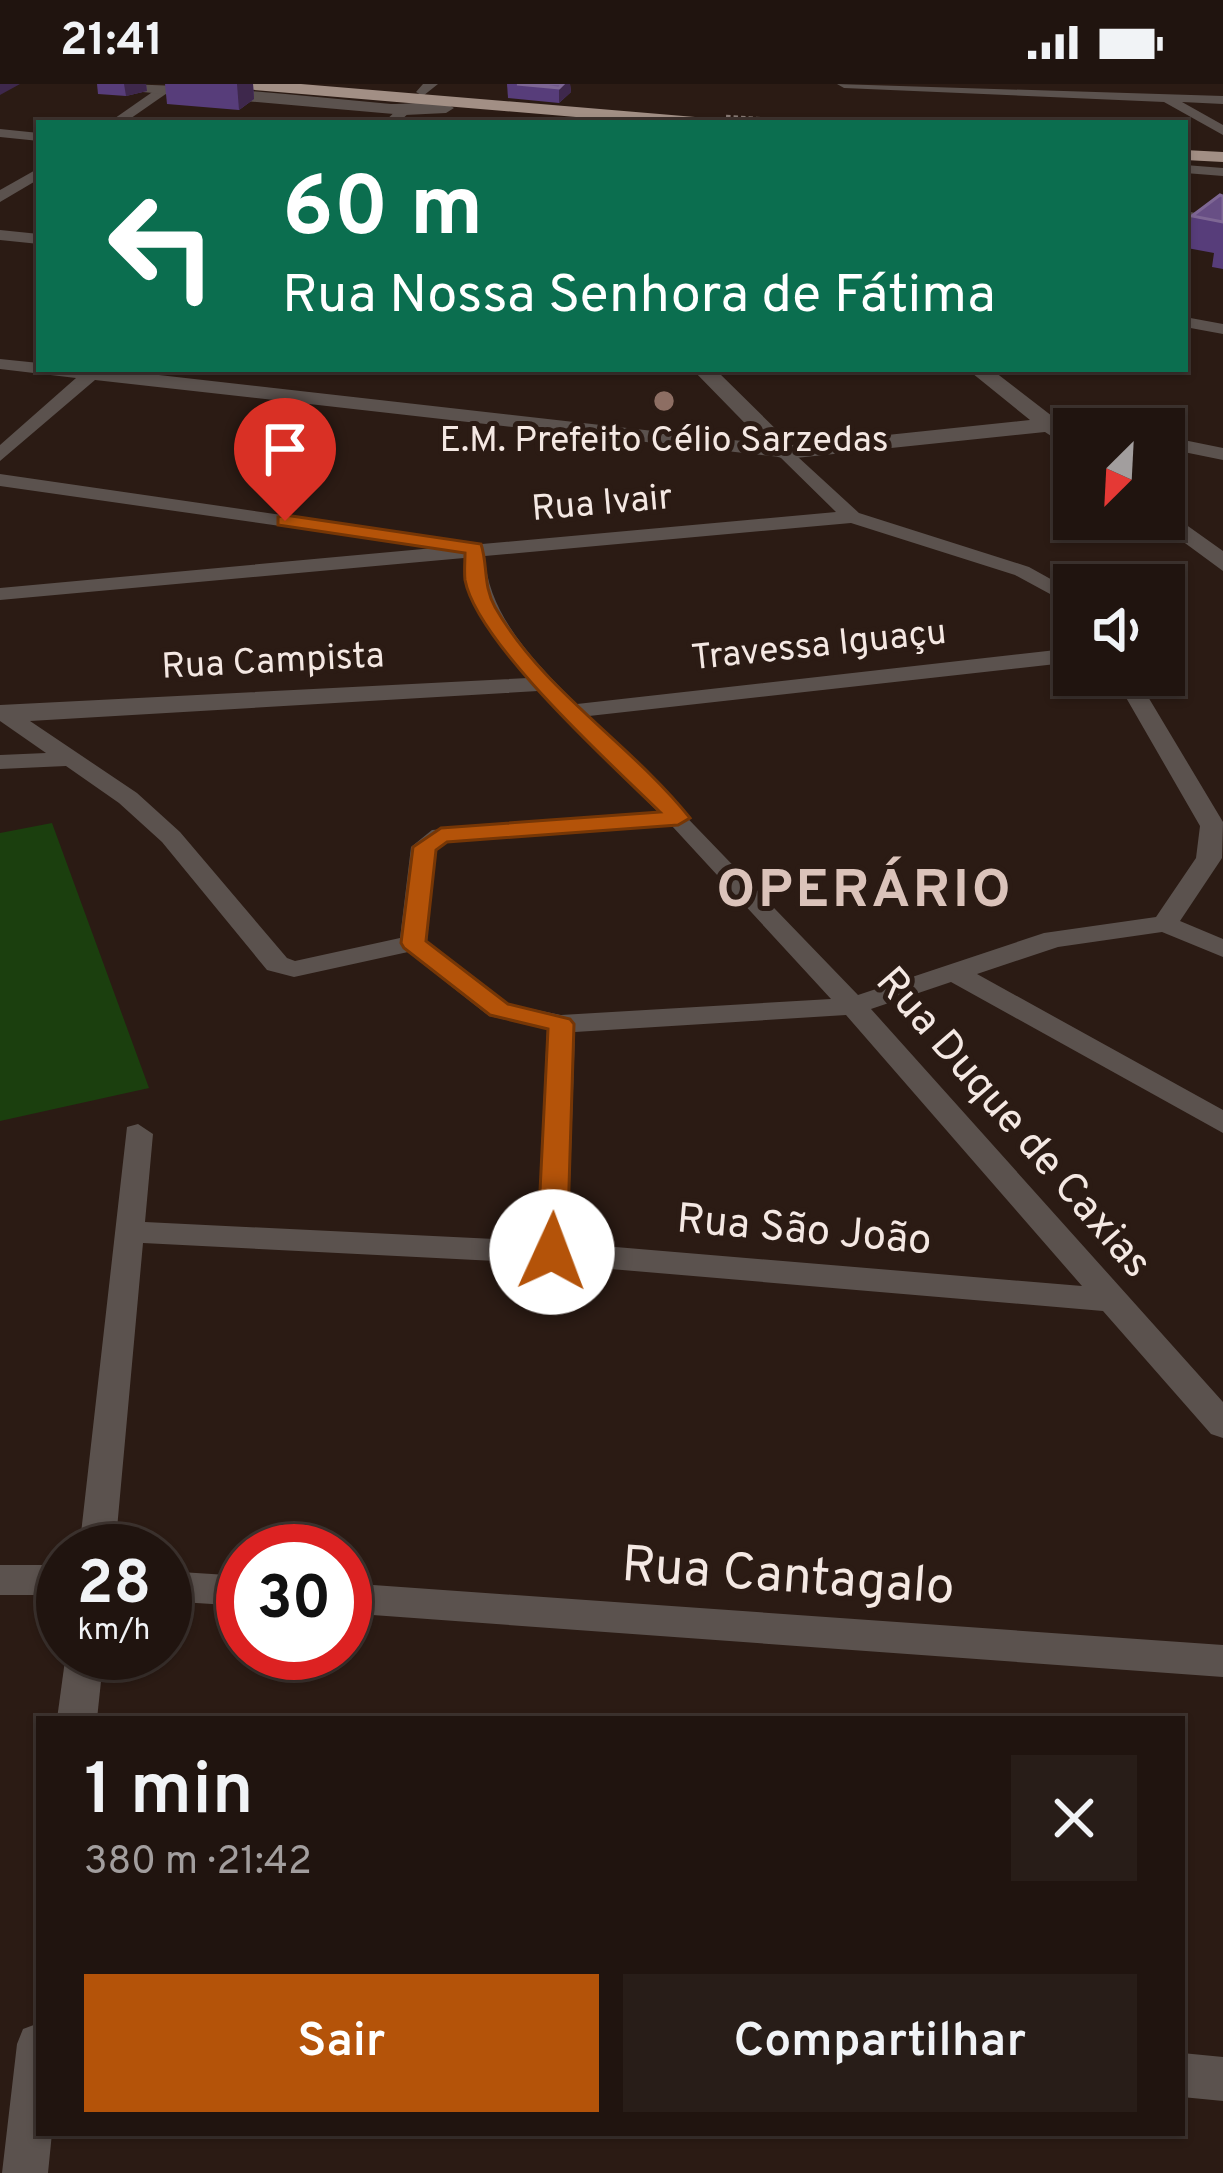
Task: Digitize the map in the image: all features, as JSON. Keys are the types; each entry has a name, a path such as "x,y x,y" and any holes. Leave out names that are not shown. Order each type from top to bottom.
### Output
{"highway":[{"path":"243,84 671,120"},
{"path":"175,87 569,120"},
{"path":"1188,162 1223,164"}],"street":[{"path":"108,84 405,110 446,108"},
{"path":"331,84 427,88 502,106"},
{"path":"844,84 1223,100"},
{"path":"1140,84 1223,131"},
{"path":"120,120 175,87"},
{"path":"393,120 405,110"},
{"path":"0,133 36,137"},
{"path":"0,197 36,174"},
{"path":"1188,218 1223,224"},
{"path":"0,235 36,239"},
{"path":"1188,323 1223,329"},
{"path":"0,364 36,368"},
{"path":"0,455 93,372"},
{"path":"103,372 786,452 1053,424"},
{"path":"706,372 852,517 1022,571 1053,589"},
{"path":"982,372 1053,426"},
{"path":"1185,446 1223,454"},
{"path":"0,479 475,548"},
{"name":"Rua Ivair","path":"0,594 852,517"},
{"path":"1185,532 1223,562"},
{"name":"Rua Duque de Caxias","path":"475,548 475,580 485,607 544,684 678,818 853,1006 1223,1425"},
{"name":"Travessa Iguaçu","path":"573,712 1053,657"},
{"name":"Rua Campista","path":"3,712 544,684"},
{"path":"1136,696 1213,826 1209,859 1166,923"},
{"path":"3,712 128,798 171,837 277,964 294,969 413,943"},
{"path":"0,762 70,759"},
{"path":"413,943 424,847 441,835 678,818"},
{"path":"413,943 499,1010 561,1024 853,1006 1054,939 1166,923 1223,949"},
{"path":"955,973 1223,1123"},
{"path":"552,1252 561,1024"},
{"path":"100,1524 138,1134"},
{"name":"Rua São João","path":"131,1232 552,1252 1110,1300"},
{"path":"0,1580 36,1580"},
{"name":"Rua Cantagalo","path":"372,1600 1223,1660"},
{"path":"77,1716 82,1680"},
{"path":"25,2173 36,2072"},
{"path":"1185,2075 1223,2079"}],"green space":[{"path":"52,823 149,1088 0,1121 0,833"}],"building":[{"path":"517,84 563,84 559,88"},
{"path":"1220,195 1223,222 1192,216"}],"place":[{"name":"E.M. Prefeito Célio Sarzedas","path":"664,401"}],"district":[{"name":"OPERÁRIO","path":"865,892"}],"route":[{"path":"285,521 475,548 475,580 485,607 544,684 678,818 441,835 424,847 413,943 499,1010 561,1024 552,1252"}]}
